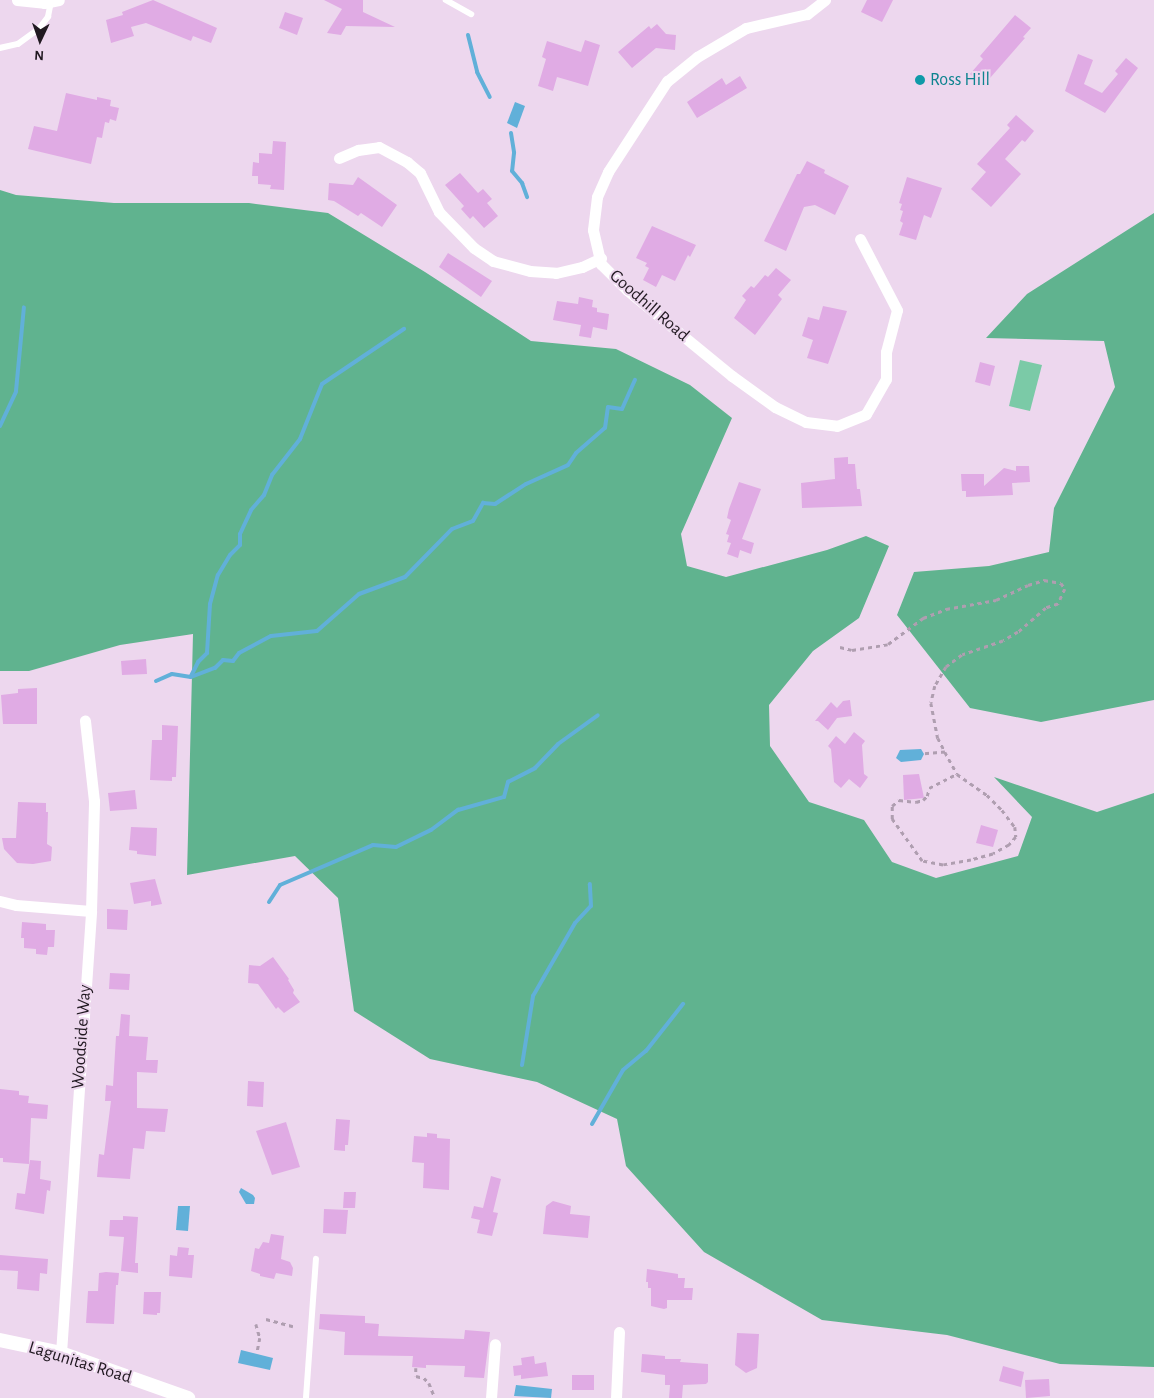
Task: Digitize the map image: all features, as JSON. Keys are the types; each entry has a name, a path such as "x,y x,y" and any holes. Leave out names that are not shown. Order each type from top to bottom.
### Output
{"street":[{"path":"17,0 44,4 55,1"},
{"name":"Goodhill Road","path":"825,0 808,14 746,28 697,57 667,81 617,158 597,197 593,230 601,264 628,290 732,376 775,407 806,422 837,426 866,414 886,380 886,352 897,310 860,239"},
{"path":"339,158 358,150 379,147 407,162 420,173 439,212 474,248 493,261 530,271 556,273 582,267 601,258"},
{"name":"Woodside Way","path":"61,1353 91,911 94,801 85,721"},
{"path":"0,901 16,906 91,911"},
{"path":"616,1398 619,1332"},
{"name":"Lagunitas Road","path":"0,1340 61,1353 188,1398"},
{"path":"491,1398 494,1344"}],"lane":[{"path":"446,0 471,14"},
{"path":"0,48 18,44 39,30 48,18 55,1"},
{"path":"306,1398 316,1259"}],"path":[{"path":"840,648 852,650 888,644 923,618 946,609 996,600 1028,585 1044,580 1061,582 1065,589 1058,604 1046,608 1018,632 1003,641 962,655 946,667 935,686 931,703 938,738 956,774 987,794 1016,827 1016,837 1009,845 993,854 971,860 943,865 922,861 892,819 892,806 899,800 916,802 923,800 933,786 956,774"},
{"path":"924,754 945,752"},
{"path":"266,1319 293,1326"},
{"path":"256,1324 260,1338 257,1354"},
{"path":"416,1368 416,1376 424,1378 429,1383 435,1398"}],"green space":[{"path":"0,190 16,195 114,203 249,203 328,213 425,272 531,341 616,349 690,385 732,418 681,534 687,566 726,577 827,550 866,536 889,546 859,618 813,651 769,705 770,746 809,802 864,820 892,862 936,878 1018,856 1032,817 994,777 1097,812 1154,793 1154,1367 1060,1364 947,1335 822,1320 704,1252 626,1166 617,1119 537,1082 430,1059 354,1011 338,898 295,856 187,875 193,634 120,645 29,671 0,671"},
{"path":"1154,213 1154,700 1041,722 970,708 897,615 914,572 989,566 1049,552 1054,508 1115,387 1104,341 986,338 1027,294"},
{"path":"1020,360 1042,365 1030,411 1009,406"}],"water":[{"path":"515,102 525,106 517,128 507,123"},
{"path":"921,749 924,754 921,760 901,762 896,758 900,750"},
{"path":"241,1188 253,1195 255,1198 254,1204 246,1204 239,1192"},
{"path":"178,1206 190,1206 188,1231 176,1230"},
{"path":"241,1350 273,1358 270,1370 238,1363"},
{"path":"516,1385 552,1389 551,1398 514,1396"}],"building":[{"path":"153,0 217,28 211,43 193,36 191,41 146,23 131,27 134,36 111,43 106,20 123,15 122,12"},
{"path":"324,0 363,0 363,12 395,27 346,26 341,35 327,33 342,9"},
{"path":"867,0 893,0 882,22 861,12"},
{"path":"285,12 303,18 297,35 279,28"},
{"path":"1015,15 1031,28 1023,37 1025,38 983,86 970,74 983,59 980,56"},
{"path":"657,24 666,34 676,35 675,50 656,48 632,68 618,52 649,26 651,29"},
{"path":"585,40 600,45 588,86 557,77 553,91 538,86 546,59 542,57 547,41 581,52"},
{"path":"1078,54 1093,60 1084,84 1102,93 1118,74 1115,71 1126,58 1138,68 1105,113 1065,91"},
{"path":"740,76 747,88 697,118 687,102 722,78 726,85"},
{"path":"66,93 97,100 97,97 111,100 110,106 119,108 116,121 110,119 109,123 105,122 102,138 97,137 91,164 28,149 34,126 57,131"},
{"path":"1016,115 1034,131 1025,142 1022,140 1005,159 1021,174 991,207 971,189 986,172 977,164 1010,128 1007,125"},
{"path":"273,141 286,142 284,190 270,189 271,185 258,184 258,176 252,176 253,162 259,163 259,153 272,154"},
{"path":"807,161 825,170 824,173 849,186 835,215 815,205 804,207 786,251 764,241 797,174 800,174"},
{"path":"460,173 478,193 483,189 492,199 487,203 498,216 484,228 473,216 470,219 461,209 464,206 445,185"},
{"path":"358,177 397,205 382,227 361,213 358,216 334,201 328,200 329,183 353,185"},
{"path":"907,177 942,188 931,218 924,215 916,240 899,235 903,223 900,221 903,211 900,210 902,204 899,203"},
{"path":"652,226 696,245 690,257 688,255 675,281 662,275 656,287 643,280 649,268 645,266 647,263 636,258"},
{"path":"448,253 492,281 481,297 439,267"},
{"path":"776,268 791,280 778,295 782,299 755,335 734,318 746,300 742,296 751,286 754,288 765,275 768,277"},
{"path":"579,297 593,300 592,307 597,308 597,312 609,314 607,330 593,327 591,338 579,336 581,325 553,320 557,301 578,304"},
{"path":"823,306 847,311 828,364 807,358 813,340 802,336 808,317 819,320"},
{"path":"980,362 995,366 990,386 975,382"},
{"path":"848,457 848,464 855,464 857,489 860,489 862,506 802,508 801,483 835,479 834,458"},
{"path":"1016,466 1029,466 1030,482 1012,483 1013,495 966,497 966,491 962,491 961,474 984,474 984,486 1004,468 1016,471"},
{"path":"739,482 761,489 742,539 754,543 751,554 740,550 738,558 727,554 731,543 727,542 729,535 726,534 731,520 727,518 729,509"},
{"path":"146,659 147,674 122,675 121,661"},
{"path":"37,688 37,724 3,724 1,695 18,693 18,689"},
{"path":"850,700 852,716 837,718 828,730 818,721 815,721 831,702 837,708 843,701"},
{"path":"162,725 178,726 176,777 172,777 172,781 150,780 152,740 162,740"},
{"path":"854,732 865,741 862,745 864,774 868,777 860,788 849,779 841,788 834,782 831,749 828,746 836,736 845,744"},
{"path":"919,774 924,798 904,800 903,775"},
{"path":"135,790 137,809 110,811 108,793"},
{"path":"18,802 46,803 46,812 48,812 47,844 52,847 51,861 33,864 17,863 4,849 2,838 16,838"},
{"path":"981,825 998,830 993,847 976,843"},
{"path":"131,827 157,828 156,856 137,854 137,851 129,850"},
{"path":"155,879 162,904 151,906 151,901 134,904 130,883"},
{"path":"107,909 128,910 127,930 107,929"},
{"path":"22,922 46,924 46,930 55,930 54,947 48,947 47,955 36,954 36,949 24,948 24,938 21,938"},
{"path":"273,957 289,979 294,990 293,993 300,1002 284,1013 278,1007 276,1009 258,984 248,983 249,965 260,966"},
{"path":"110,973 130,974 129,990 109,989"},
{"path":"121,1014 130,1015 129,1036 148,1037 146,1060 158,1060 157,1073 137,1072 137,1108 168,1109 165,1132 146,1131 144,1149 133,1148 130,1179 97,1177 99,1154 104,1155 111,1101 105,1101 106,1085 113,1086 116,1036 119,1036"},
{"path":"248,1081 264,1082 263,1107 247,1106"},
{"path":"0,1089 19,1091 19,1095 29,1096 28,1103 48,1105 47,1119 31,1118 29,1164 3,1162 3,1158 0,1158"},
{"path":"336,1119 350,1120 348,1145 345,1145 345,1151 334,1150"},
{"path":"286,1122 300,1167 272,1175 256,1131"},
{"path":"427,1133 437,1134 437,1138 450,1139 449,1190 423,1188 424,1163 412,1162 414,1136 427,1137"},
{"path":"30,1160 41,1161 40,1179 51,1181 50,1191 47,1190 44,1214 15,1209 17,1193 25,1194"},
{"path":"491,1176 501,1179 493,1212 498,1213 492,1236 477,1233 480,1220 471,1218 474,1206 483,1208"},
{"path":"344,1192 356,1192 355,1208 343,1208"},
{"path":"553,1201 571,1206 570,1214 590,1216 588,1238 543,1234 546,1206"},
{"path":"324,1209 348,1210 346,1234 323,1233"},
{"path":"123,1216 138,1217 135,1263 138,1263 138,1273 121,1271 124,1237 109,1236 110,1220 123,1220"},
{"path":"271,1234 284,1236 281,1259 290,1262 293,1268 292,1276 276,1273 274,1279 260,1276 260,1274 251,1271 255,1248 259,1249 263,1242 269,1243"},
{"path":"178,1247 189,1248 188,1255 194,1255 192,1278 169,1276 170,1255 177,1256"},
{"path":"0,1255 48,1259 47,1274 40,1273 39,1291 17,1289 18,1271 0,1270"},
{"path":"647,1269 678,1274 678,1278 685,1278 684,1288 693,1288 692,1300 667,1300 667,1308 664,1309 651,1306 651,1288 648,1288 648,1282 646,1282"},
{"path":"99,1273 119,1273 118,1285 116,1285 114,1324 86,1323 88,1291 98,1291"},
{"path":"144,1292 161,1292 160,1313 157,1313 157,1315 143,1314"},
{"path":"320,1314 365,1316 365,1323 379,1324 378,1336 464,1339 465,1330 490,1332 484,1378 464,1377 465,1366 426,1365 426,1368 412,1367 413,1356 344,1355 345,1332 319,1329"},
{"path":"737,1333 759,1334 757,1368 746,1373 735,1365"},
{"path":"642,1354 665,1356 665,1359 681,1359 680,1362 708,1364 708,1382 706,1384 683,1385 682,1398 669,1398 670,1385 665,1385 665,1375 641,1372"},
{"path":"534,1356 535,1364 546,1362 548,1376 521,1379 521,1375 514,1376 513,1366 522,1365 521,1358"},
{"path":"1003,1366 1024,1372 1021,1387 999,1381"},
{"path":"572,1375 594,1375 594,1390 572,1390"},
{"path":"1049,1379 1050,1396 1026,1398 1025,1380"}],"waterway":[{"path":"468,35 477,72 490,97"},
{"path":"511,133 514,153 512,171 522,183 527,197"},
{"path":"0,426 16,391 24,307"},
{"path":"191,676 198,662 207,653 210,604 218,575 230,555 240,545 240,534 251,510 264,495 272,475 300,439 322,384 404,329"},
{"path":"156,681 172,674 191,677 215,668 223,660 233,661 239,653 271,636 317,631 359,594 405,577 452,529 473,521 483,503 495,504 526,484 568,465 576,453 605,428 608,407 622,409 635,380"},
{"path":"269,902 280,885 373,845 396,847 431,830 458,810 504,797 508,782 535,768 558,744 598,715"},
{"path":"522,1065 533,996 575,923 591,906 590,884"},
{"path":"592,1124 623,1070 646,1051 683,1004"}],"place":[{"name":"Ross Hill","path":"920,80"}]}
